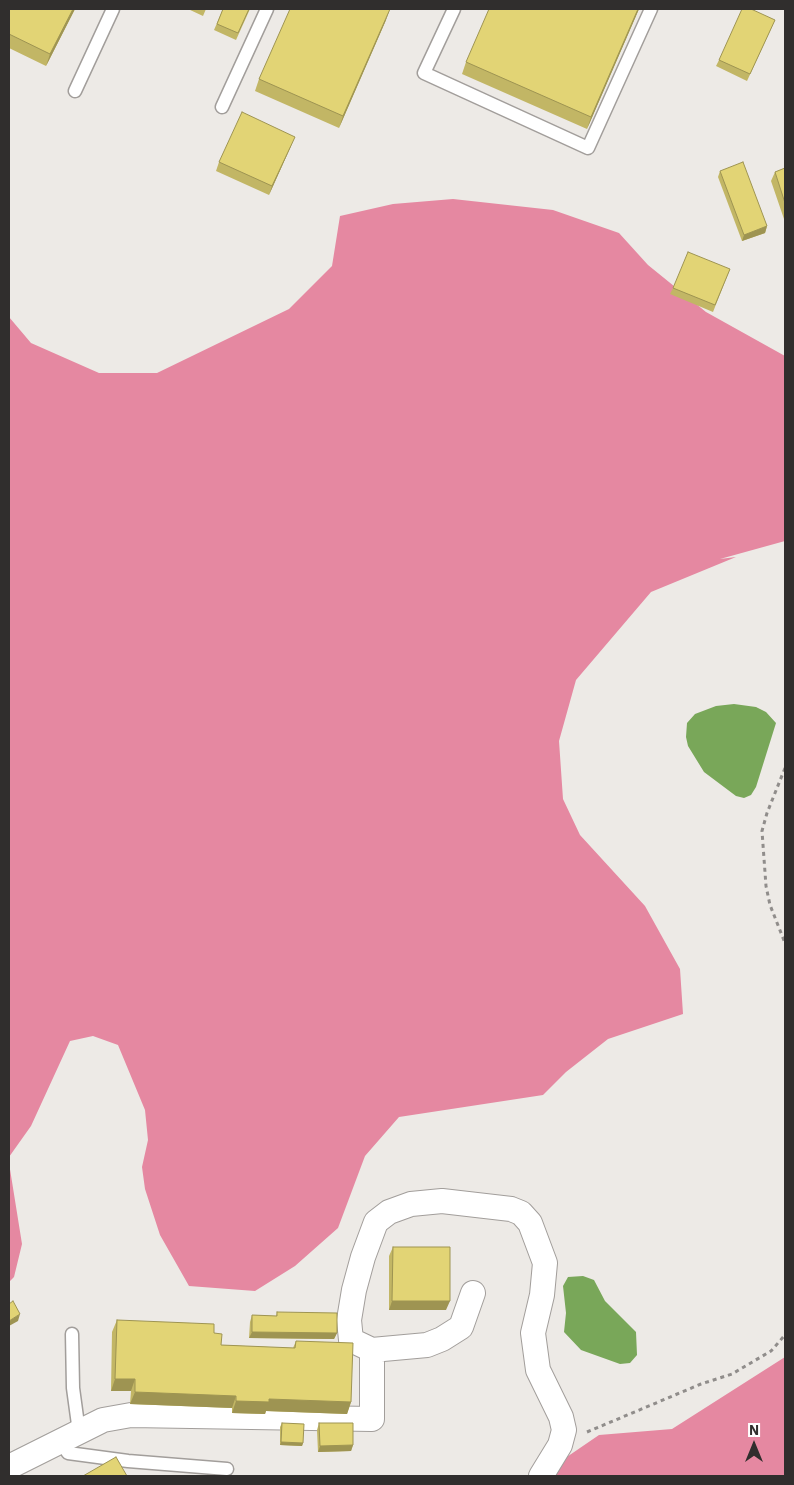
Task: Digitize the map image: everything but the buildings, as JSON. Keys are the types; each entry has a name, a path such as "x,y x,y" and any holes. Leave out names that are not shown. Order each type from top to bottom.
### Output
{"street":[{"path":"473,1293 461,1327 442,1339 427,1345 372,1350 351,1340 349,1320 358,1273 376,1222 389,1212 411,1204 442,1200 511,1208 521,1213 530,1223 545,1264 542,1295 532,1333 538,1370 561,1417 564,1430 560,1445 541,1476"},
{"path":"9,1467 103,1420 131,1415 372,1419 372,1350"}],"lane":[{"path":"75,91 113,9"},
{"path":"222,107 267,9"},
{"path":"454,9 424,73 588,148 651,9"},
{"path":"72,1334 73,1388 68,1453 128,1461 227,1469"}],"path":[{"path":"785,768 766,813 762,831 762,851 770,905 785,943"},
{"path":"580,1435 640,1412 701,1384 732,1374 771,1351 785,1335"}],"shaded area":[{"path":"453,199 553,210 619,233 648,265 706,312 785,356 785,541 720,559 736,557 651,592 576,680 559,741 563,799 580,835 645,906 680,969 683,1014 608,1039 566,1072 543,1095 399,1117 365,1156 338,1228 295,1266 255,1291 189,1286 160,1235 145,1189 142,1167 148,1140 145,1110 118,1045 93,1036 70,1041 31,1126 9,1157 9,317 31,343 99,373 157,373 289,309 332,266 340,216 393,204"},
{"path":"734,704 756,707 766,712 776,723 756,787 751,795 744,798 736,796 704,772 688,746 686,737 687,723 695,714 716,706"},
{"path":"9,1163 22,1244 14,1277 9,1282"},
{"path":"583,1276 594,1280 605,1301 636,1332 637,1355 630,1363 620,1364 581,1350 564,1332 566,1313 563,1286 568,1277"},
{"path":"785,1357 785,1476 539,1476 599,1435 672,1429"}]}
